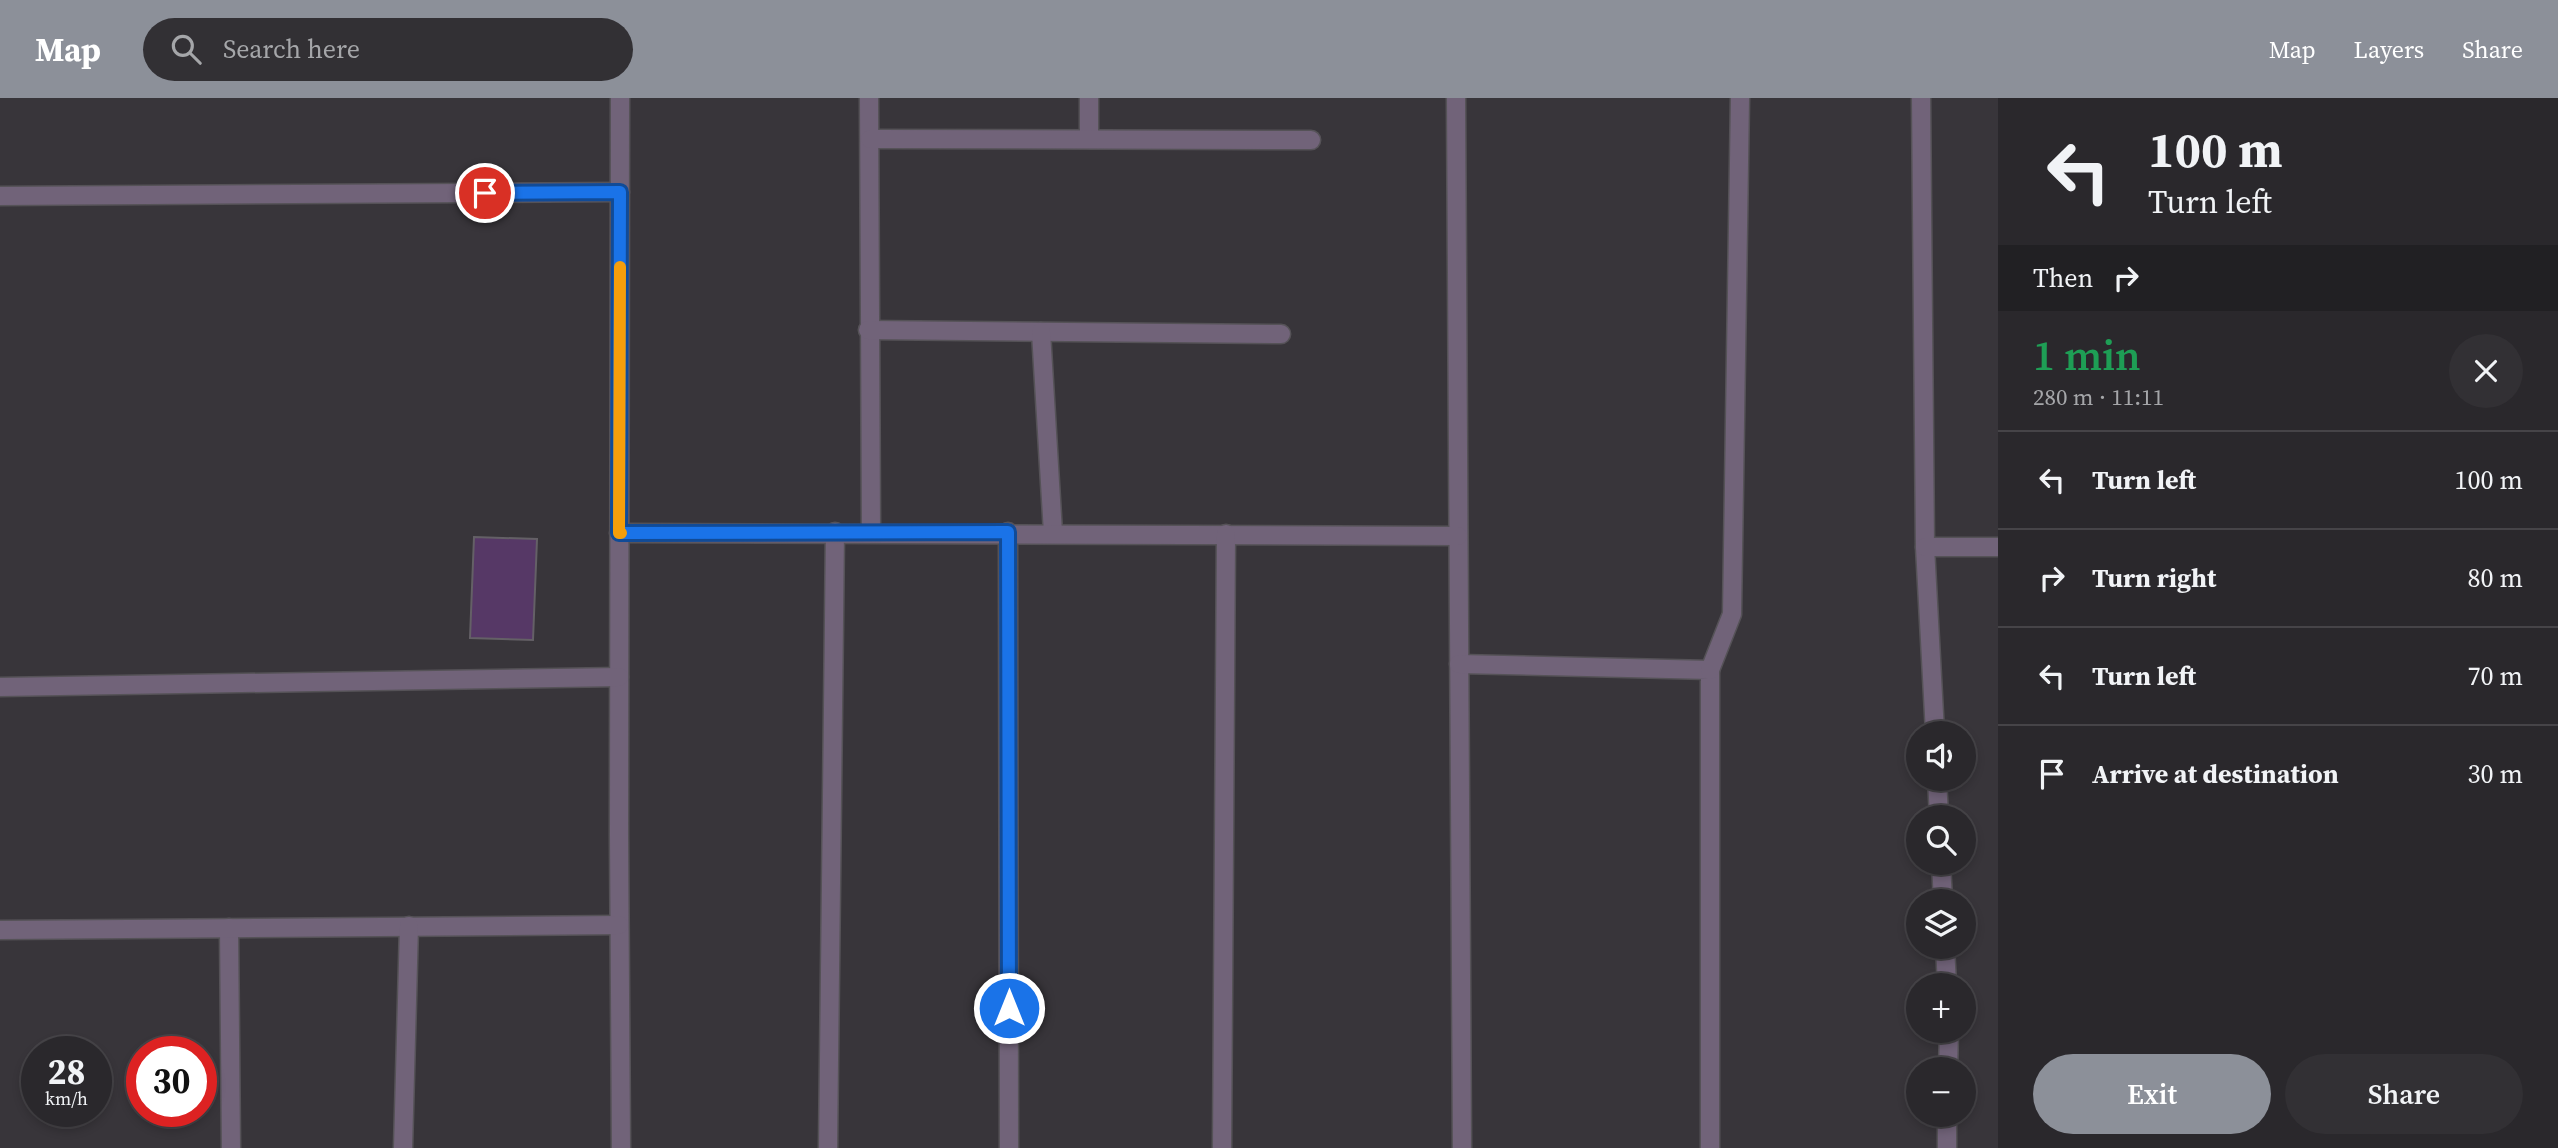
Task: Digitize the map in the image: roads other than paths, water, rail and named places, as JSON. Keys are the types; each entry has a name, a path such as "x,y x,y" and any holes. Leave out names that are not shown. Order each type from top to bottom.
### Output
{"street":[{"path":"620,98 621,1148"},
{"path":"869,98 871,532"},
{"path":"1089,98 1089,139"},
{"path":"1456,98 1461,1148"},
{"path":"1710,1148 1710,670 1732,614 1740,98"},
{"path":"1921,98 1925,547 1934,721"},
{"path":"870,139 1311,140"},
{"path":"0,196 620,192"},
{"path":"868,330 1280,334"},
{"path":"1041,332 1053,533"},
{"path":"828,1148 835,532"},
{"path":"619,533 1008,532 1458,536"},
{"path":"1008,532 1009,1148"},
{"path":"1222,1148 1227,534"},
{"path":"1925,547 1998,547"},
{"path":"1459,664 1710,670"},
{"path":"0,687 619,677"},
{"path":"0,930 619,925"},
{"path":"403,1148 409,926"},
{"path":"229,928 231,1148"},
{"path":"1947,1127 1947,1148"}]}
